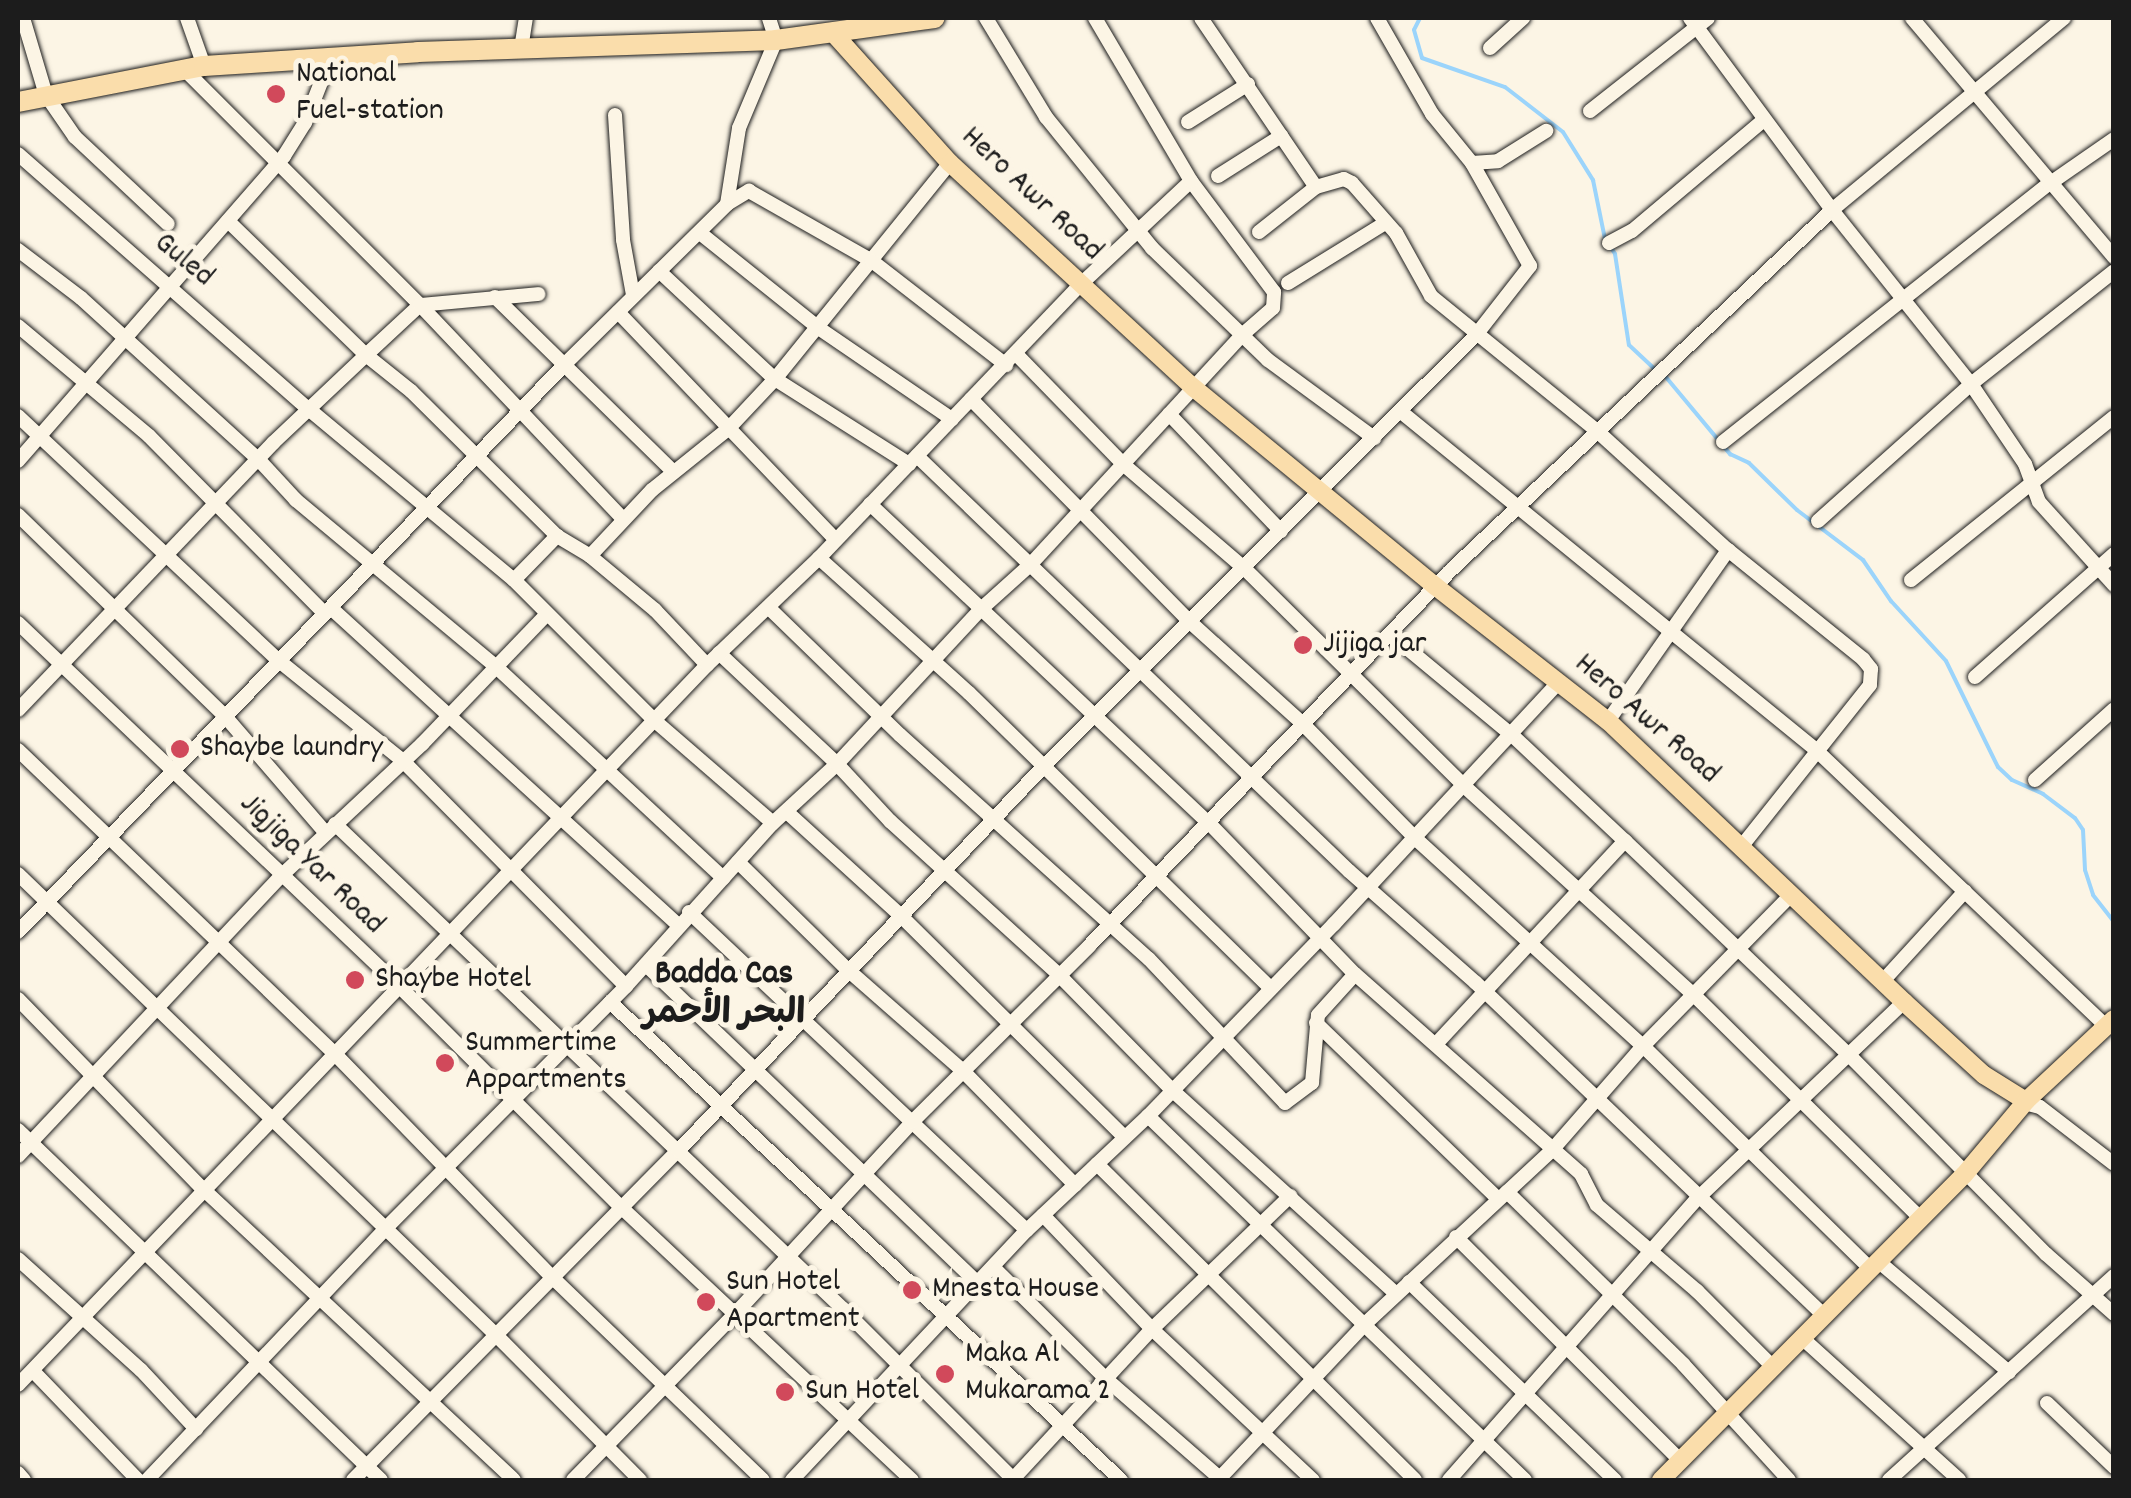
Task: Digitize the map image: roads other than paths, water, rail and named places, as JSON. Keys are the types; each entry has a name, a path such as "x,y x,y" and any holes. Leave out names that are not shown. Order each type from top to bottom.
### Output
{"highway":[{"path":"18,102 194,68 331,57 776,40 835,35 881,22 934,18"}],"main road":[{"name":"Hero Awr Road","path":"835,35 950,164 1194,388 1434,586 1608,721 1882,982 1984,1075 2025,1102"},
{"path":"1661,1480 1964,1175 2025,1102 2110,1023"}],"street":[{"path":"22,18 46,94 93,157 168,224"},
{"path":"187,18 194,68 277,164 420,305 623,519"},
{"path":"521,48 526,18"},
{"path":"727,204 739,128 776,40 769,18"},
{"path":"986,18 1046,118 1138,230 1268,360 1374,438"},
{"path":"147,1480 384,1230 626,986 773,823 838,764 931,661 1029,566 1242,335 1273,308 1274,292 1191,181 1095,18"},
{"path":"1201,18 1316,187"},
{"path":"352,1480 678,1151 899,914 1044,766 1476,336 1530,266 1472,163 1432,114 1376,18"},
{"path":"1490,48 1523,18"},
{"path":"1912,18 2114,257"},
{"path":"573,1480 663,1384 736,1314 912,1122 1304,725 1434,586 1832,210 2064,18"},
{"path":"1590,111 1698,21 1764,120 1971,384 2025,464 2039,502 2114,584"},
{"path":"18,461 277,164 305,123 331,57"},
{"path":"1188,122 1248,84"},
{"path":"616,116 623,240 633,295"},
{"path":"1609,242 1632,231 1764,120"},
{"path":"1472,163 1498,161 1546,131"},
{"path":"1218,176 1281,136"},
{"path":"1723,442 2049,184 2114,139"},
{"name":"Guled","path":"18,154 311,412 514,580 654,720 773,823"},
{"path":"590,556 674,472 729,428 820,329 950,164"},
{"path":"1259,232 1316,187 1344,178 1352,183 1396,233 1431,296 1596,431 1728,550 1871,669 1870,685 1815,749 1742,846"},
{"path":"18,1385 202,1188 272,1120 706,665 819,558 1082,284 1191,181"},
{"path":"18,932 108,834 374,567 633,295 727,204 748,191 757,192 872,261 1011,359 1123,464 1244,568 1464,785 1696,996 1920,1219"},
{"path":"228,221 366,355 410,390 556,536 590,556 655,610 706,665"},
{"path":"1288,283 1385,223"},
{"path":"700,233 820,329 952,419"},
{"path":"18,250 126,338 258,459 296,500 494,665 723,878"},
{"path":"659,271 774,378 913,460 1142,670 1367,887 1484,990 1824,1315"},
{"path":"1818,521 1971,384 2114,271"},
{"path":"18,710 258,459 420,305 538,294"},
{"path":"495,298 674,472"},
{"path":"618,312 835,540"},
{"path":"18,326 149,436 327,611 450,715 678,925"},
{"path":"971,399 1189,622 1304,725 1415,838 1643,1046 1874,1265 2009,1372"},
{"path":"1400,411 1815,749 2110,1023"},
{"path":"1169,414 1281,530"},
{"path":"18,416 278,660 402,760 626,986"},
{"path":"1911,580 2114,417"},
{"path":"870,504 1208,822 1354,974 1437,1043 1581,1174 1597,1205 1697,1290 1772,1366"},
{"path":"18,515 224,715 330,829 449,934 678,1151 1013,1480 1152,1329 1290,1196"},
{"path":"514,580 556,536"},
{"path":"1608,721 1728,550"},
{"path":"1975,677 2114,554"},
{"path":"819,558 1158,873 1270,987"},
{"path":"768,608 1161,971 1285,1103 1312,1083 1317,1067 1316,1023 1354,974"},
{"path":"18,1156 282,876 450,715 494,665 546,616"},
{"name":"Jigjiga Yar Road","path":"18,624 398,986 622,1208 912,1480"},
{"path":"1390,634 1513,736 1624,840 1850,1056 1964,1175 2114,1314"},
{"path":"719,653 1059,975 1172,1090 1396,1294"},
{"path":"800,1478 849,1420 1028,1230 1148,1116 1513,736 1559,682"},
{"path":"2034,780 2114,709"},
{"path":"18,750 335,1054 553,1278 763,1480"},
{"path":"788,813 899,914 1124,1137"},
{"path":"1437,1043 1624,840"},
{"path":"738,862 848,970 964,1071 1076,1185"},
{"path":"18,874 495,1334 640,1480"},
{"path":"1882,982 1966,891"},
{"path":"993,1267 1105,1378 1220,1480 1366,1323 1552,1150 1643,1046 1741,951 1792,894"},
{"path":"689,912 1028,1230"},
{"path":"646,965 978,1283"},
{"path":"18,999 202,1188 514,1480"},
{"path":"610,1002 1120,1480"},
{"path":"1449,1480 1462,1470 1484,1437 1612,1299 1698,1198 1904,1002"},
{"path":"1316,1023 1683,1364 1789,1480"},
{"path":"2025,1102 2040,1106 2114,1164"},
{"path":"1148,1116 1525,1480"},
{"path":"18,1130 142,1254 382,1480"},
{"path":"1097,1164 1415,1480"},
{"path":"1043,1215 1152,1329 1313,1480"},
{"path":"1456,1237 1681,1461"},
{"path":"18,1260 83,1316 196,1429"},
{"path":"1888,1480 2114,1276"},
{"path":"1408,1282 1616,1480"},
{"path":"1801,1338 1959,1480"},
{"path":"32,1372 138,1480"},
{"path":"2046,1403 2114,1467"},
{"path":"18,1474 24,1480"}],"waterway":[{"path":"1420,18 1414,30 1422,58 1505,87 1563,132 1593,180 1605,239 1615,254 1629,345 1657,371"},
{"path":"1665,376 1730,454 1749,463 1797,510 1863,560 1891,601 1946,661 1998,767 2012,780 2043,794 2075,818 2083,830 2085,870 2093,895 2114,922"}],"place":[{"name":"National Fuel-station","path":"276,94"},
{"name":"Jijiga jar","path":"1303,645"},
{"name":"Shaybe laundry","path":"180,749"},
{"name":"Shaybe Hotel","path":"355,980"},
{"name":"Summertime Appartments","path":"445,1063"},
{"name":"Mnesta House","path":"912,1290"},
{"name":"Sun Hotel Apartment","path":"706,1302"},
{"name":"Maka Al Mukarama 2","path":"945,1374"},
{"name":"Sun Hotel","path":"785,1392"}],"district":[{"name":"Badda Cas البحر الأحمر","path":"724,995"}]}
